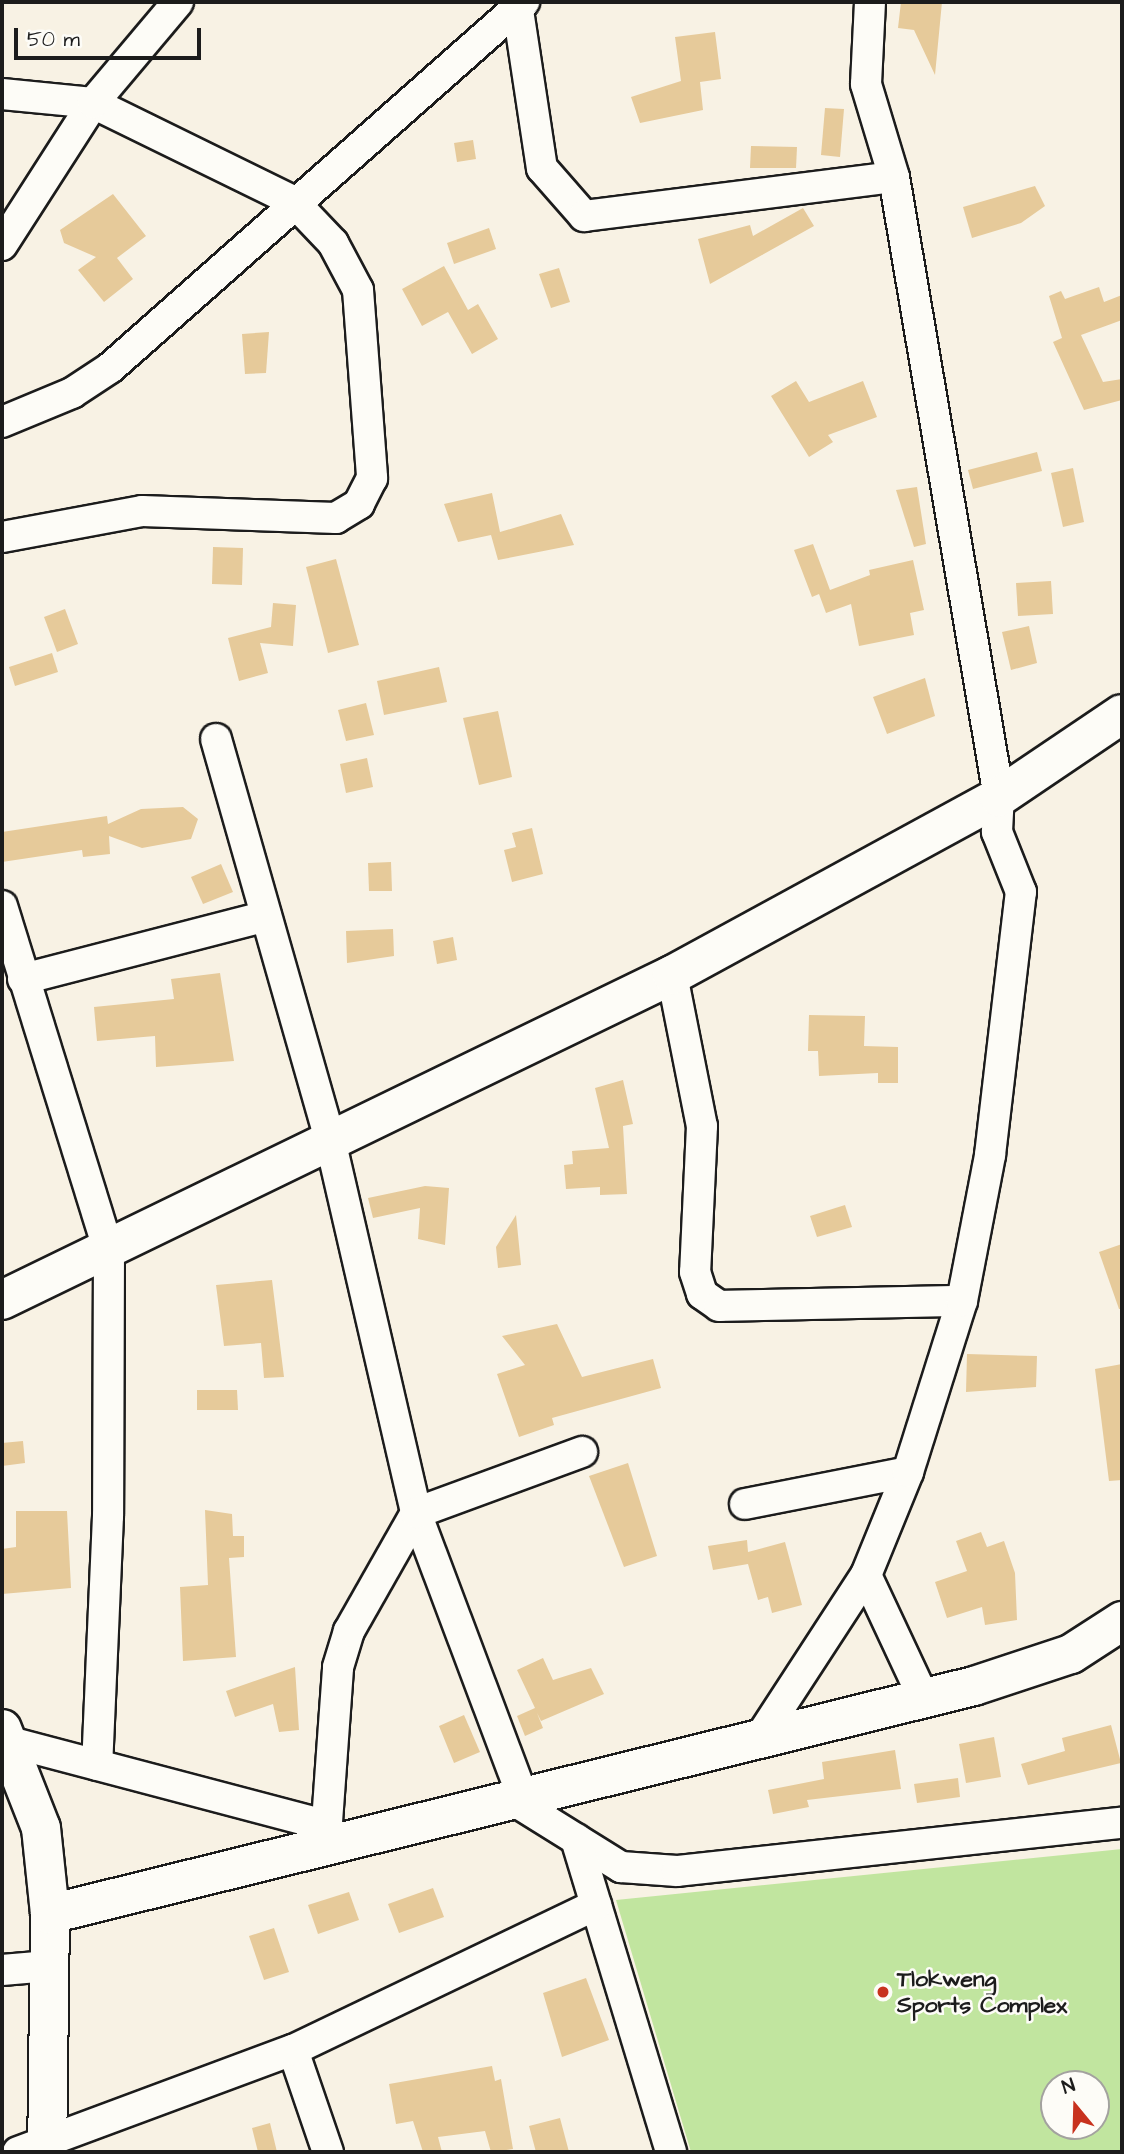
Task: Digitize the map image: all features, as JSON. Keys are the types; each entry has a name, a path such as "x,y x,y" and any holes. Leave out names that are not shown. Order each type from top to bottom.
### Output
{"street":[{"path":"2,245 93,103 178,2"},
{"path":"759,1739 866,1575 908,1472 962,1301 989,1155 1021,892 997,832 999,797 894,177 866,84 870,2"},
{"path":"521,6 542,168 584,216 894,177"},
{"path":"2,422 72,393 110,368 293,201 521,6"},
{"path":"2,94 93,103 293,201 342,253 358,290 372,478 359,503 336,518 142,511 2,537"},
{"path":"2,1300 331,1144 672,975 999,797 1122,714"},
{"path":"216,739 331,1144 416,1513 516,1797 621,1867 677,1871 1122,1824"},
{"path":"2,906 108,1251 108,1516 97,1765"},
{"path":"23,979 266,916"},
{"path":"672,975 702,1126 695,1272 702,1294 719,1306 962,1301"},
{"path":"326,1838 338,1667 349,1630 416,1513 582,1452"},
{"path":"745,1504 908,1472"},
{"path":"866,1575 924,1699"},
{"path":"50,1914 326,1838 516,1797 924,1699 1071,1654 1122,1621"},
{"path":"6,1735 326,1838"},
{"path":"6,1735 41,1828 50,1914 50,1966 37,2149 293,2050 596,1905"},
{"path":"576,1839 671,2152"},
{"path":"2,1970 50,1966"},
{"path":"293,2050 328,2152"}],"green space":[{"name":"Tlokweng Sports Complex","path":"1122,1849 1122,2152 691,2152 616,1900"}],"building":[{"path":"901,2 942,2 935,75 914,30 898,28"},
{"path":"715,32 721,79 700,82 703,110 640,123 631,97 681,81 675,37"},
{"path":"825,108 844,109 840,157 821,155"},
{"path":"473,140 476,159 457,162 454,143"},
{"path":"751,146 797,147 796,168 750,168"},
{"path":"1035,186 1045,206 1021,223 972,238 963,207"},
{"path":"113,194 146,236 117,258 133,279 104,302 78,270 96,257 64,243 60,230"},
{"path":"803,208 814,226 710,284 698,239 750,225 753,236"},
{"path":"489,228 496,249 454,264 447,243"},
{"path":"444,266 468,310 478,304 498,339 472,354 448,312 422,326 402,289"},
{"path":"559,268 570,302 551,308 539,274"},
{"path":"1099,287 1104,302 1122,295 1122,320 1081,335 1103,382 1122,379 1122,400 1084,410 1053,342 1062,338 1049,296 1061,291 1065,299"},
{"path":"269,332 266,373 245,374 242,334"},
{"path":"796,381 809,402 863,381 877,417 828,435 833,442 809,457 771,396"},
{"path":"1037,452 1042,471 973,489 968,470"},
{"path":"1073,468 1084,522 1063,527 1051,473"},
{"path":"917,487 926,544 914,547 896,490"},
{"path":"492,493 500,532 561,514 574,545 498,560 491,535 458,542 444,504"},
{"path":"813,544 830,590 870,575 869,570 913,560 924,610 910,613 914,635 859,646 851,604 826,613 819,594 812,597 794,550"},
{"path":"213,547 243,548 242,585 212,584"},
{"path":"336,559 359,645 328,653 306,567"},
{"path":"1051,581 1053,614 1018,616 1016,583"},
{"path":"273,603 296,605 293,646 260,643 268,673 239,681 228,638 271,627"},
{"path":"65,609 78,644 57,652 44,617"},
{"path":"1029,626 1037,663 1011,670 1002,632"},
{"path":"52,653 58,672 15,686 9,667"},
{"path":"439,667 447,702 384,715 377,681"},
{"path":"925,678 935,716 887,734 873,697"},
{"path":"366,703 374,735 346,741 338,710"},
{"path":"498,711 512,777 479,785 463,718"},
{"path":"367,758 373,787 346,793 340,764"},
{"path":"183,807 198,819 191,839 142,848 109,836 110,854 83,857 82,850 2,862 2,832 107,816 108,824 141,809"},
{"path":"532,828 543,874 512,882 504,850 516,847 512,833"},
{"path":"391,862 392,891 369,891 368,863"},
{"path":"221,864 233,892 203,904 191,877"},
{"path":"393,929 394,956 347,963 346,931"},
{"path":"453,937 457,960 437,964 433,941"},
{"path":"220,973 234,1061 156,1067 155,1036 97,1041 94,1007 174,999 171,979"},
{"path":"809,1015 865,1016 864,1046 898,1047 898,1083 878,1083 878,1073 819,1076 818,1051 808,1051"},
{"path":"623,1080 633,1124 623,1126 627,1194 600,1195 600,1187 566,1189 564,1165 573,1164 572,1151 609,1148 595,1088"},
{"path":"425,1186 449,1188 445,1245 418,1239 420,1208 373,1218 368,1198"},
{"path":"845,1205 852,1227 817,1237 810,1216"},
{"path":"516,1215 521,1265 498,1268 496,1247"},
{"path":"1122,1244 1122,1309 1119,1309 1099,1252"},
{"path":"272,1280 284,1377 264,1378 261,1343 224,1346 216,1285"},
{"path":"557,1324 582,1377 653,1359 661,1388 552,1418 554,1425 519,1437 497,1374 525,1365 502,1336"},
{"path":"967,1354 1037,1356 1036,1387 966,1392"},
{"path":"1122,1364 1122,1480 1109,1481 1095,1369"},
{"path":"197,1390 237,1390 238,1410 197,1410"},
{"path":"23,1441 25,1463 2,1466 2,1443"},
{"path":"628,1463 657,1556 624,1567 589,1476"},
{"path":"205,1510 232,1514 233,1536 244,1536 244,1557 229,1558 236,1657 183,1661 180,1587 208,1585"},
{"path":"16,1511 67,1511 71,1588 2,1594 2,1549 16,1547"},
{"path":"981,1532 987,1547 1004,1541 1015,1573 1017,1620 985,1625 982,1607 947,1618 935,1582 967,1571 956,1541"},
{"path":"747,1540 748,1552 785,1542 802,1605 772,1613 768,1597 758,1600 748,1564 713,1570 708,1546"},
{"path":"543,1658 553,1680 591,1668 604,1694 541,1721 537,1713 543,1728 525,1736 517,1716 535,1708 517,1670"},
{"path":"295,1667 299,1730 279,1732 273,1704 235,1717 226,1691"},
{"path":"464,1715 480,1752 454,1763 439,1726"},
{"path":"1111,1725 1121,1763 1028,1785 1021,1764 1065,1751 1062,1738"},
{"path":"994,1737 1001,1777 966,1783 959,1744"},
{"path":"895,1750 901,1789 807,1800 809,1807 773,1814 768,1790 824,1779 822,1762"},
{"path":"958,1778 960,1797 917,1803 914,1784"},
{"path":"433,1888 444,1917 399,1933 388,1904"},
{"path":"349,1892 359,1920 318,1934 308,1905"},
{"path":"274,1928 289,1972 264,1980 249,1936"},
{"path":"586,1978 609,2040 562,2057 543,1993"},
{"path":"492,2066 495,2081 501,2079 513,2149 491,2152 485,2131 438,2137 442,2152 423,2152 413,2121 396,2124 389,2084"},
{"path":"560,2118 569,2152 536,2152 529,2126"},
{"path":"270,2123 277,2152 258,2152 252,2128"}],"place":[{"name":"Tlokweng Sports Complex","path":"883,1992"}]}
